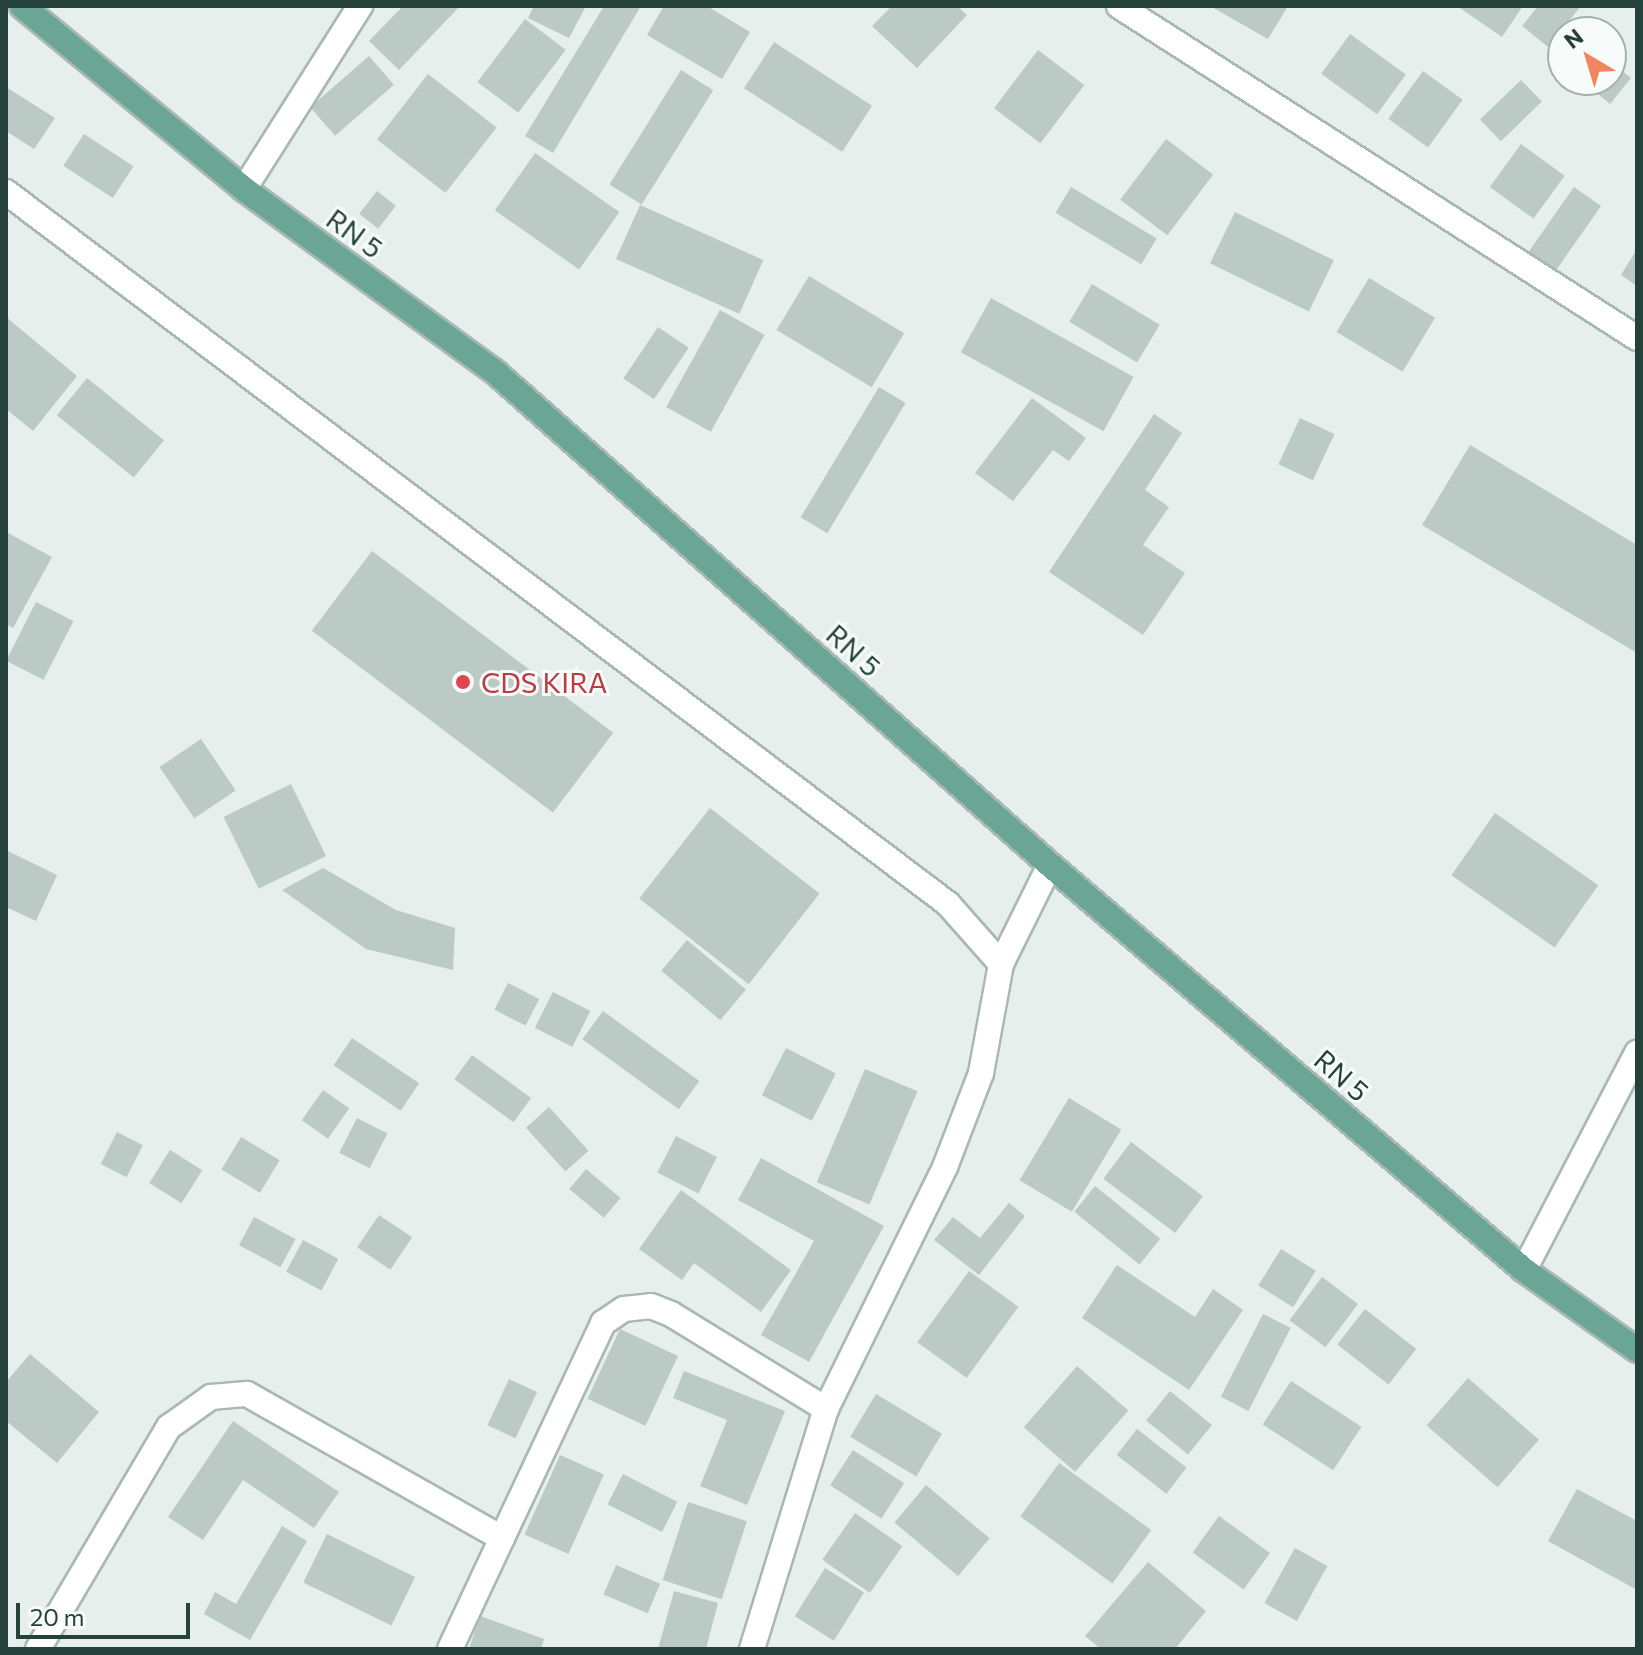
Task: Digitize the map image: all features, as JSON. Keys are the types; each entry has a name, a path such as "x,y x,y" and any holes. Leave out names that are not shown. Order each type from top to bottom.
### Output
{"main road":[{"name":"RN 5","path":"22,6 244,189 494,371 1050,865 1524,1270 1637,1350"}],"street":[{"path":"244,189 360,6"},
{"path":"1119,6 1637,338"},
{"path":"6,192 948,904 1001,964"},
{"path":"752,1649 826,1409 945,1167 981,1073 1001,964 1050,865"},
{"path":"1524,1270 1637,1053"},
{"path":"450,1649 603,1323 624,1309 651,1306 671,1314 826,1409"},
{"path":"38,1649 169,1427 211,1397 247,1394 502,1538"}],"building":[{"path":"403,6 460,6 399,70 369,41"},
{"path":"534,6 586,6 569,38 528,18"},
{"path":"604,6 641,6 553,153 525,136"},
{"path":"664,6 707,6 750,32 722,79 647,35"},
{"path":"892,6 957,6 967,15 917,68 872,26"},
{"path":"1210,6 1288,6 1268,39"},
{"path":"1457,6 1523,6 1502,37"},
{"path":"1538,6 1581,6 1573,16 1547,16 1547,46 1522,26"},
{"path":"525,19 566,50 518,113 477,82"},
{"path":"1350,34 1406,75 1377,114 1321,74"},
{"path":"774,42 872,106 842,152 744,88"},
{"path":"1038,50 1084,85 1040,143 994,108"},
{"path":"369,56 394,85 335,136 310,107"},
{"path":"681,70 713,90 642,205 609,184"},
{"path":"1423,71 1463,100 1428,148 1388,119"},
{"path":"428,74 497,128 445,193 377,139"},
{"path":"1521,80 1542,102 1501,141 1480,120"},
{"path":"6,87 55,118 34,149 6,131"},
{"path":"1600,96 1616,96 1610,104"},
{"path":"84,134 133,166 113,198 63,166"},
{"path":"1166,139 1213,175 1167,235 1120,200"},
{"path":"1521,144 1565,176 1534,219 1490,187"},
{"path":"535,153 619,212 579,269 495,210"},
{"path":"1071,187 1157,239 1141,264 1056,213"},
{"path":"1574,187 1601,206 1552,276 1525,257"},
{"path":"377,191 396,206 378,229 359,214"},
{"path":"640,205 763,260 739,314 616,259"},
{"path":"1235,212 1334,260 1309,311 1210,263"},
{"path":"1637,249 1637,286 1621,275"},
{"path":"809,276 904,333 872,387 777,330"},
{"path":"1369,278 1435,318 1403,372 1337,332"},
{"path":"1092,284 1160,325 1137,362 1069,322"},
{"path":"991,298 1134,377 1104,431 961,352"},
{"path":"720,310 765,335 711,432 666,407"},
{"path":"6,317 77,376 33,431 6,409"},
{"path":"658,327 689,348 654,399 623,378"},
{"path":"87,378 164,440 134,478 57,415"},
{"path":"879,387 906,403 827,533 801,517"},
{"path":"1032,398 1086,438 1069,461 1053,450 1013,501 975,473"},
{"path":"1154,414 1182,433 1145,490 1169,507 1143,545 1185,573 1143,635 1049,572"},
{"path":"1300,418 1334,434 1313,480 1278,464"},
{"path":"1470,445 1637,545 1637,653 1422,525"},
{"path":"6,532 52,557 13,628 6,624"},
{"name":"CDS KIRA","path":"372,551 613,733 553,813 312,631"},
{"path":"36,602 73,621 43,680 6,661"},
{"path":"201,739 236,790 194,818 160,767"},
{"path":"291,784 326,856 259,889 224,817"},
{"path":"710,808 820,894 749,984 639,899"},
{"path":"1495,813 1598,885 1555,948 1451,875"},
{"path":"8,851 57,875 36,921 6,907"},
{"path":"323,868 396,910 455,928 453,970 366,949 282,890"},
{"path":"687,940 746,989 720,1020 661,971"},
{"path":"508,983 539,999 526,1026 494,1010"},
{"path":"553,992 590,1011 572,1047 535,1028"},
{"path":"603,1011 699,1081 679,1109 582,1039"},
{"path":"352,1038 419,1083 401,1111 334,1065"},
{"path":"786,1048 836,1073 812,1121 762,1095"},
{"path":"472,1055 531,1098 513,1122 454,1079"},
{"path":"865,1069 917,1091 869,1204 817,1182"},
{"path":"323,1090 349,1108 328,1139 302,1120"},
{"path":"1069,1098 1121,1129 1072,1212 1020,1180"},
{"path":"549,1107 588,1151 565,1172 526,1128"},
{"path":"357,1118 387,1133 370,1168 339,1153"},
{"path":"117,1132 143,1145 126,1177 101,1164"},
{"path":"676,1136 717,1157 698,1193 657,1173"},
{"path":"241,1137 280,1160 260,1193 221,1170"},
{"path":"1131,1142 1203,1196 1175,1233 1103,1179"},
{"path":"170,1150 202,1170 182,1203 149,1183"},
{"path":"761,1158 884,1226 809,1362 761,1335 814,1241 738,1200"},
{"path":"586,1169 620,1198 604,1218 569,1189"},
{"path":"1095,1186 1160,1239 1140,1265 1074,1212"},
{"path":"681,1190 791,1270 761,1312 694,1263 682,1280 639,1249"},
{"path":"1009,1203 1025,1216 979,1275 934,1240 953,1217 980,1238"},
{"path":"379,1215 412,1237 390,1270 357,1247"},
{"path":"254,1217 295,1239 280,1267 239,1245"},
{"path":"303,1240 338,1259 321,1291 286,1272"},
{"path":"1281,1249 1316,1271 1293,1307 1258,1285"},
{"path":"1117,1265 1195,1317 1213,1289 1243,1310 1189,1390 1082,1318"},
{"path":"969,1271 1018,1307 967,1378 917,1342"},
{"path":"1322,1277 1358,1304 1325,1347 1290,1320"},
{"path":"1365,1309 1416,1349 1389,1384 1337,1344"},
{"path":"1263,1314 1291,1328 1248,1411 1221,1397"},
{"path":"620,1329 678,1356 645,1426 587,1399"},
{"path":"30,1354 99,1412 57,1463 6,1421 6,1382"},
{"path":"1077,1366 1128,1411 1075,1472 1024,1427"},
{"path":"684,1371 785,1411 747,1505 700,1486 727,1420 673,1398"},
{"path":"1468,1378 1539,1440 1498,1487 1427,1426"},
{"path":"509,1379 537,1392 516,1438 487,1425"},
{"path":"1291,1381 1361,1427 1333,1470 1263,1425"},
{"path":"1170,1391 1212,1425 1188,1455 1146,1421"},
{"path":"876,1394 942,1434 916,1477 850,1437"},
{"path":"233,1421 339,1492 314,1528 243,1480 203,1540 168,1517"},
{"path":"1137,1429 1187,1468 1166,1494 1117,1455"},
{"path":"853,1450 904,1483 881,1518 830,1485"},
{"path":"560,1455 604,1475 568,1554 525,1534"},
{"path":"1059,1463 1151,1530 1112,1583 1020,1516"},
{"path":"623,1474 677,1502 662,1532 608,1504"},
{"path":"926,1485 990,1538 958,1576 895,1523"},
{"path":"1577,1489 1637,1521 1637,1590 1548,1541"},
{"path":"688,1502 747,1521 722,1599 663,1580"},
{"path":"855,1513 903,1546 870,1593 822,1560"},
{"path":"1219,1516 1270,1553 1244,1589 1193,1552"},
{"path":"282,1526 307,1541 250,1640 204,1614 215,1592 236,1604"},
{"path":"327,1534 415,1577 391,1625 303,1583"},
{"path":"1295,1548 1327,1566 1297,1621 1264,1603"},
{"path":"1148,1562 1206,1611 1175,1649 1101,1649 1085,1636"},
{"path":"616,1565 660,1584 648,1613 603,1594"},
{"path":"825,1568 864,1592 834,1641 795,1616"},
{"path":"674,1591 718,1603 706,1649 658,1649"},
{"path":"480,1616 544,1639 541,1649 469,1649"}],"place":[{"name":"CDS KIRA","path":"463,682"}]}
